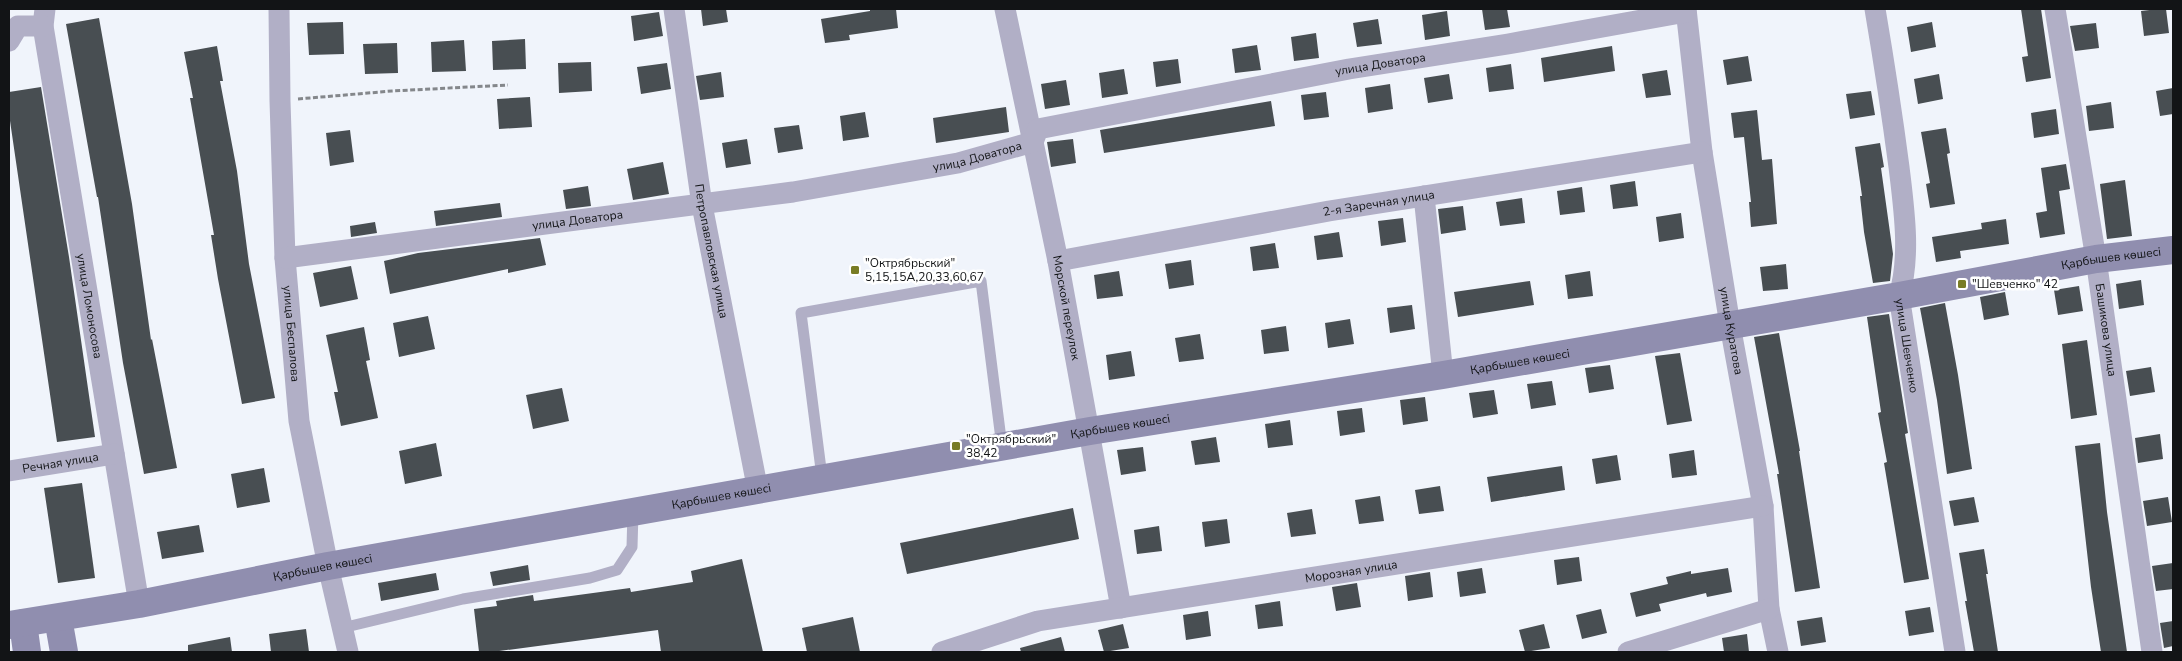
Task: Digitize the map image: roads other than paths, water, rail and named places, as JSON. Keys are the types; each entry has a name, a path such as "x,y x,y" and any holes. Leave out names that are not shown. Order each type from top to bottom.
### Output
{"main road":[{"name":"Қарбышев көшесі","path":"16,624 139,604 328,566 758,491 822,477 1090,431 1443,375 1899,296 2096,259 2173,250"},
{"path":"58,618 64,652"},
{"path":"16,624 27,652"}],"street":[{"name":"улица Беспалова","path":"279,9 285,258 299,421 328,566 348,652"},
{"name":"Петропавловская улица","path":"674,9 702,205 758,491"},
{"name":"Морской переулок","path":"1005,9 1058,261 1121,608"},
{"name":"улица Шевченко","path":"1875,9 1891,103 1905,215 1904,279 1899,296 1956,652"},
{"name":"Башикова улица","path":"2054,9 2096,259 2152,652"},
{"name":"улица Доватора","path":"285,258 702,205 793,192 958,164 1033,142 1038,129 1349,69 1508,44 1686,10"},
{"name":"улица Куратова","path":"1686,10 1702,152 1730,325 1763,506 1769,609 1778,652"},
{"path":"9,41 18,26 44,17"},
{"name":"улица Ломоносова","path":"44,17 139,604"},
{"name":"2-я Заречная улица","path":"1058,261 1329,211 1702,152"},
{"path":"1424,196 1443,375"},
{"name":"Речная улица","path":"9,471 114,454"},
{"name":"Морозная улица","path":"942,652 1038,621 1763,506"},
{"path":"1628,652 1769,609"}],"lane":[{"path":"822,477 801,313 981,281 1002,447"},
{"path":"342,628 464,599 590,578 618,570 632,547 633,512"}],"place":[{"name":"\"Октрябрьский\" 5,15,15А,20,33,60,67","path":"855,270"},
{"name":"\"Шевченко\" 42","path":"1962,284"},
{"name":"\"Октрябрьский\" 38,42","path":"956,446"}]}
